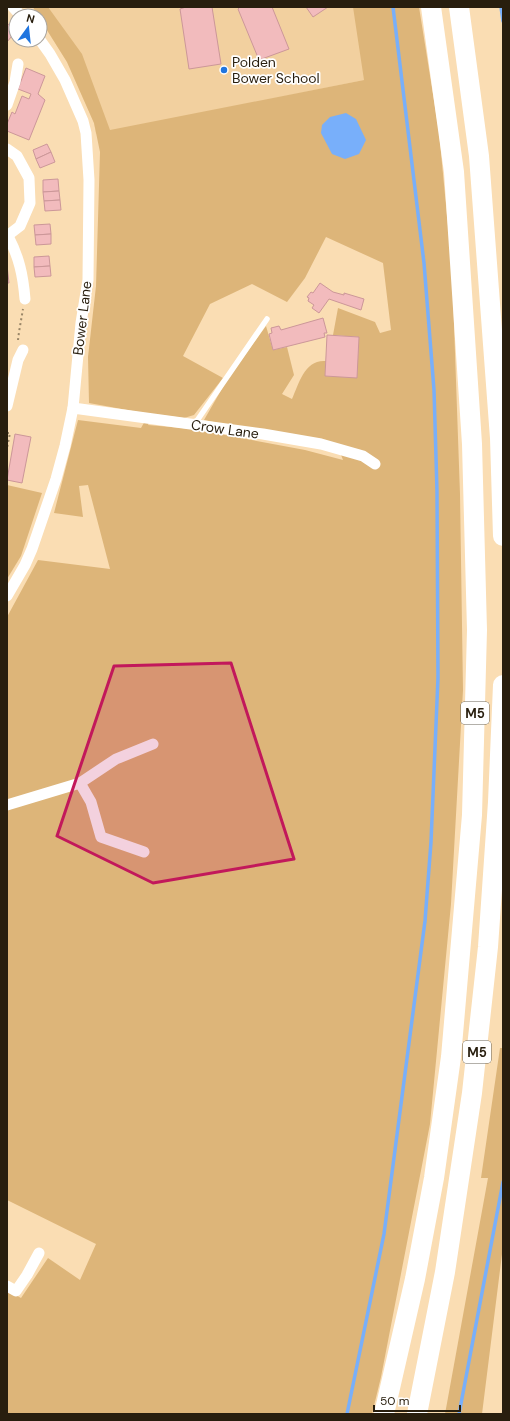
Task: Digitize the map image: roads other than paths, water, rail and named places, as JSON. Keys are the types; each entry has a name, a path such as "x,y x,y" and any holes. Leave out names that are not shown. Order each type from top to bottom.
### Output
{"highway":[{"name":"M5","path":"384,1414 415,1279 434,1178 451,1057 472,815 477,630 472,444 454,172 430,7"},
{"path":"459,7 480,156 500,438 503,536"},
{"name":"M5","path":"417,1414 445,1272 472,1093 489,940 498,802 503,685"}],"street":[{"name":"Bower Lane","path":"7,596 25,565 43,517 65,446 73,408 81,323 88,280 89,180 86,133 75,100 46,48"},
{"path":"7,105 11,81 18,64"},
{"path":"7,149 17,156 29,178 30,203 20,226 7,236 16,252 24,280 25,299"},
{"path":"7,406 21,355"},
{"name":"Crow Lane","path":"73,408 263,434 321,444 363,456 374,464"},
{"path":"7,805 80,783 116,759 153,744"},
{"path":"80,783 91,802 101,837 144,852"},
{"path":"7,1286 16,1291 28,1275 39,1253"}],"lane":[{"path":"194,425 267,319"}],"water":[{"path":"346,113 356,119 366,140 359,154 345,159 332,154 321,133 322,125 330,117"}],"waterway":[{"path":"347,1414 384,1234 425,921 431,842 438,678 437,491 434,390 424,263 393,7"},
{"path":"501,7 503,21"},
{"path":"459,1414 503,1182"}],"place":[{"name":"Polden Bower School","path":"224,70"}]}
